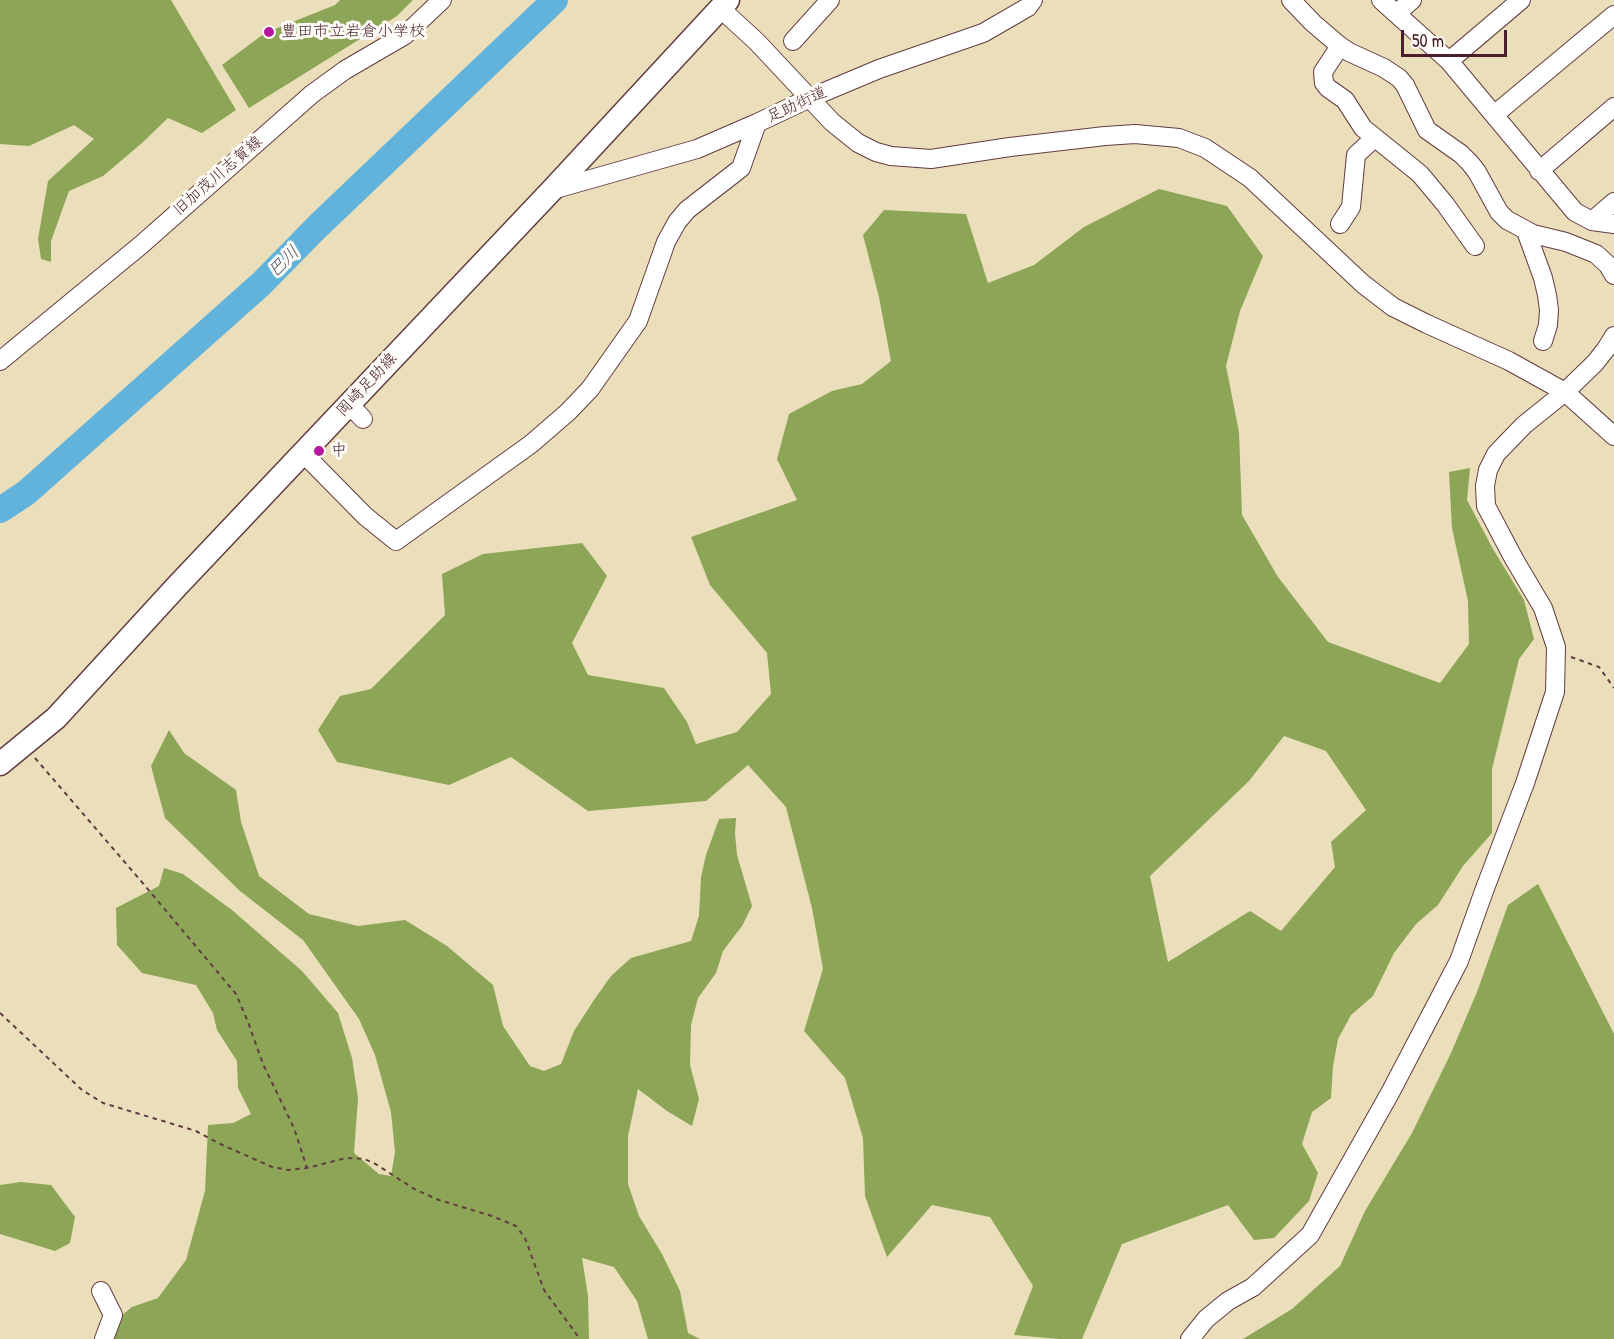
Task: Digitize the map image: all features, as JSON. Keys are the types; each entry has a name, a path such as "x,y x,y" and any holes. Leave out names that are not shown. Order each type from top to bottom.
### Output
{"main road":[{"name":"岡崎足助線","path":"0,764 56,718 303,453 356,412 721,3"}],"street":[{"name":"旧加茂川志賀線","path":"0,361 141,245 312,94 345,70 405,35 442,0"},
{"path":"793,41 830,0"},
{"name":"足助街道","path":"552,190 697,149 879,69 983,33 1028,7 1033,0"},
{"path":"1291,0 1340,46 1400,78 1427,130 1470,163 1499,212 1507,220 1526,231 1566,242 1596,254 1608,265 1614,275"},
{"path":"1381,0 1449,61 1575,212 1592,221 1614,224"},
{"path":"1397,13 1412,0"},
{"path":"1449,61 1521,0"},
{"path":"721,3 832,122 858,143 876,152 891,156 931,159 1010,147 1135,134 1179,138 1205,148 1250,178 1363,284 1393,307 1509,361 1565,392 1614,436"},
{"path":"1494,115 1614,15"},
{"path":"1340,46 1323,72 1324,83 1345,100 1363,128 1420,174 1475,246"},
{"path":"1539,171 1614,107"},
{"path":"303,453 365,516 396,541 531,444 568,412 590,389 638,321 666,242 677,222 687,210 741,168 758,123"},
{"path":"1340,224 1351,207 1356,155 1373,136"},
{"path":"1592,221 1614,202"},
{"path":"1526,231 1544,278 1547,295 1548,325 1543,341"},
{"path":"1190,1339 1206,1319 1228,1301 1253,1287 1310,1235 1390,1093 1459,961 1525,783 1555,692 1556,647 1543,608 1486,506 1485,486 1488,470 1496,454 1524,425 1565,392 1595,363 1614,336"},
{"path":"101,1291 113,1315 104,1339"}],"path":[{"path":"1556,656 1572,657 1599,667 1614,688"},
{"path":"24,745 236,994 249,1022 263,1064 294,1128 307,1168"},
{"path":"0,1013 82,1090 103,1103 196,1131 272,1167 288,1170 307,1168 346,1158 364,1159 416,1190 516,1226 525,1238 544,1290 580,1339"}],"green space":[{"path":"0,0 171,0 236,110 202,133 168,118 103,176 69,191 51,241 51,262 41,259 38,239 48,181 94,139 74,125 29,146 0,144"},
{"path":"340,0 413,0 397,16 249,108 222,65 265,33 335,5"},
{"path":"1159,189 1227,206 1263,256 1240,311 1226,366 1239,432 1242,515 1278,577 1328,642 1440,683 1469,644 1468,601 1452,528 1449,472 1470,468 1467,500 1524,600 1534,639 1519,659 1492,769 1492,833 1463,866 1438,905 1416,924 1394,953 1373,996 1351,1015 1338,1039 1331,1098 1312,1112 1302,1144 1318,1173 1309,1201 1274,1238 1254,1240 1228,1205 1122,1244 1082,1339 1059,1339 1014,1335 1033,1286 990,1217 932,1205 887,1257 865,1196 863,1138 845,1078 804,1031 823,969 812,908 786,807 748,765 706,801 588,811 511,757 449,785 337,762 318,730 340,696 371,689 445,615 442,574 483,554 582,543 607,576 572,643 588,675 664,688 687,722 696,744 737,732 771,694 767,653 710,585 691,537 797,500 777,459 789,414 832,391 862,384 891,361 879,297 863,235 884,210 966,214 988,283 1034,265 1084,227","holes":["1284,736 1326,751 1366,810 1331,842 1335,867 1281,931 1250,911 1168,962 1150,876 1249,781"]},
{"path":"169,730 184,753 236,790 241,822 259,876 309,914 358,926 405,920 447,946 493,985 503,1026 530,1066 544,1071 561,1064 574,1031 594,1000 611,976 631,958 691,941 699,916 701,877 706,855 719,819 736,818 737,855 752,906 742,926 723,951 716,973 698,998 691,1025 690,1065 699,1099 692,1126 638,1089 628,1136 628,1184 639,1216 662,1254 680,1291 688,1333 700,1339 648,1339 637,1301 614,1267 582,1258 588,1296 589,1339 109,1339 116,1320 132,1307 158,1298 186,1260 205,1191 208,1125 233,1123 251,1114 238,1088 237,1061 217,1030 213,1013 196,985 142,973 117,945 116,908 159,886 164,868 183,874 232,910 302,971 338,1013 352,1058 358,1098 354,1153 379,1174 391,1176 395,1152 391,1112 375,1055 359,1019 303,940 240,891 165,818 151,766"},
{"path":"1538,884 1614,1034 1614,1339 1243,1339 1292,1309 1340,1266 1365,1211 1412,1133 1451,1053 1477,992 1508,905"},
{"path":"21,1182 51,1185 75,1217 70,1243 55,1251 0,1234 0,1185"}],"waterway":[{"name":"巴川","path":"0,510 26,493 261,284 317,227 555,0"}],"place":[{"name":"豊田市立岩倉小学校","path":"269,32"},
{"name":"中","path":"319,451"}]}
